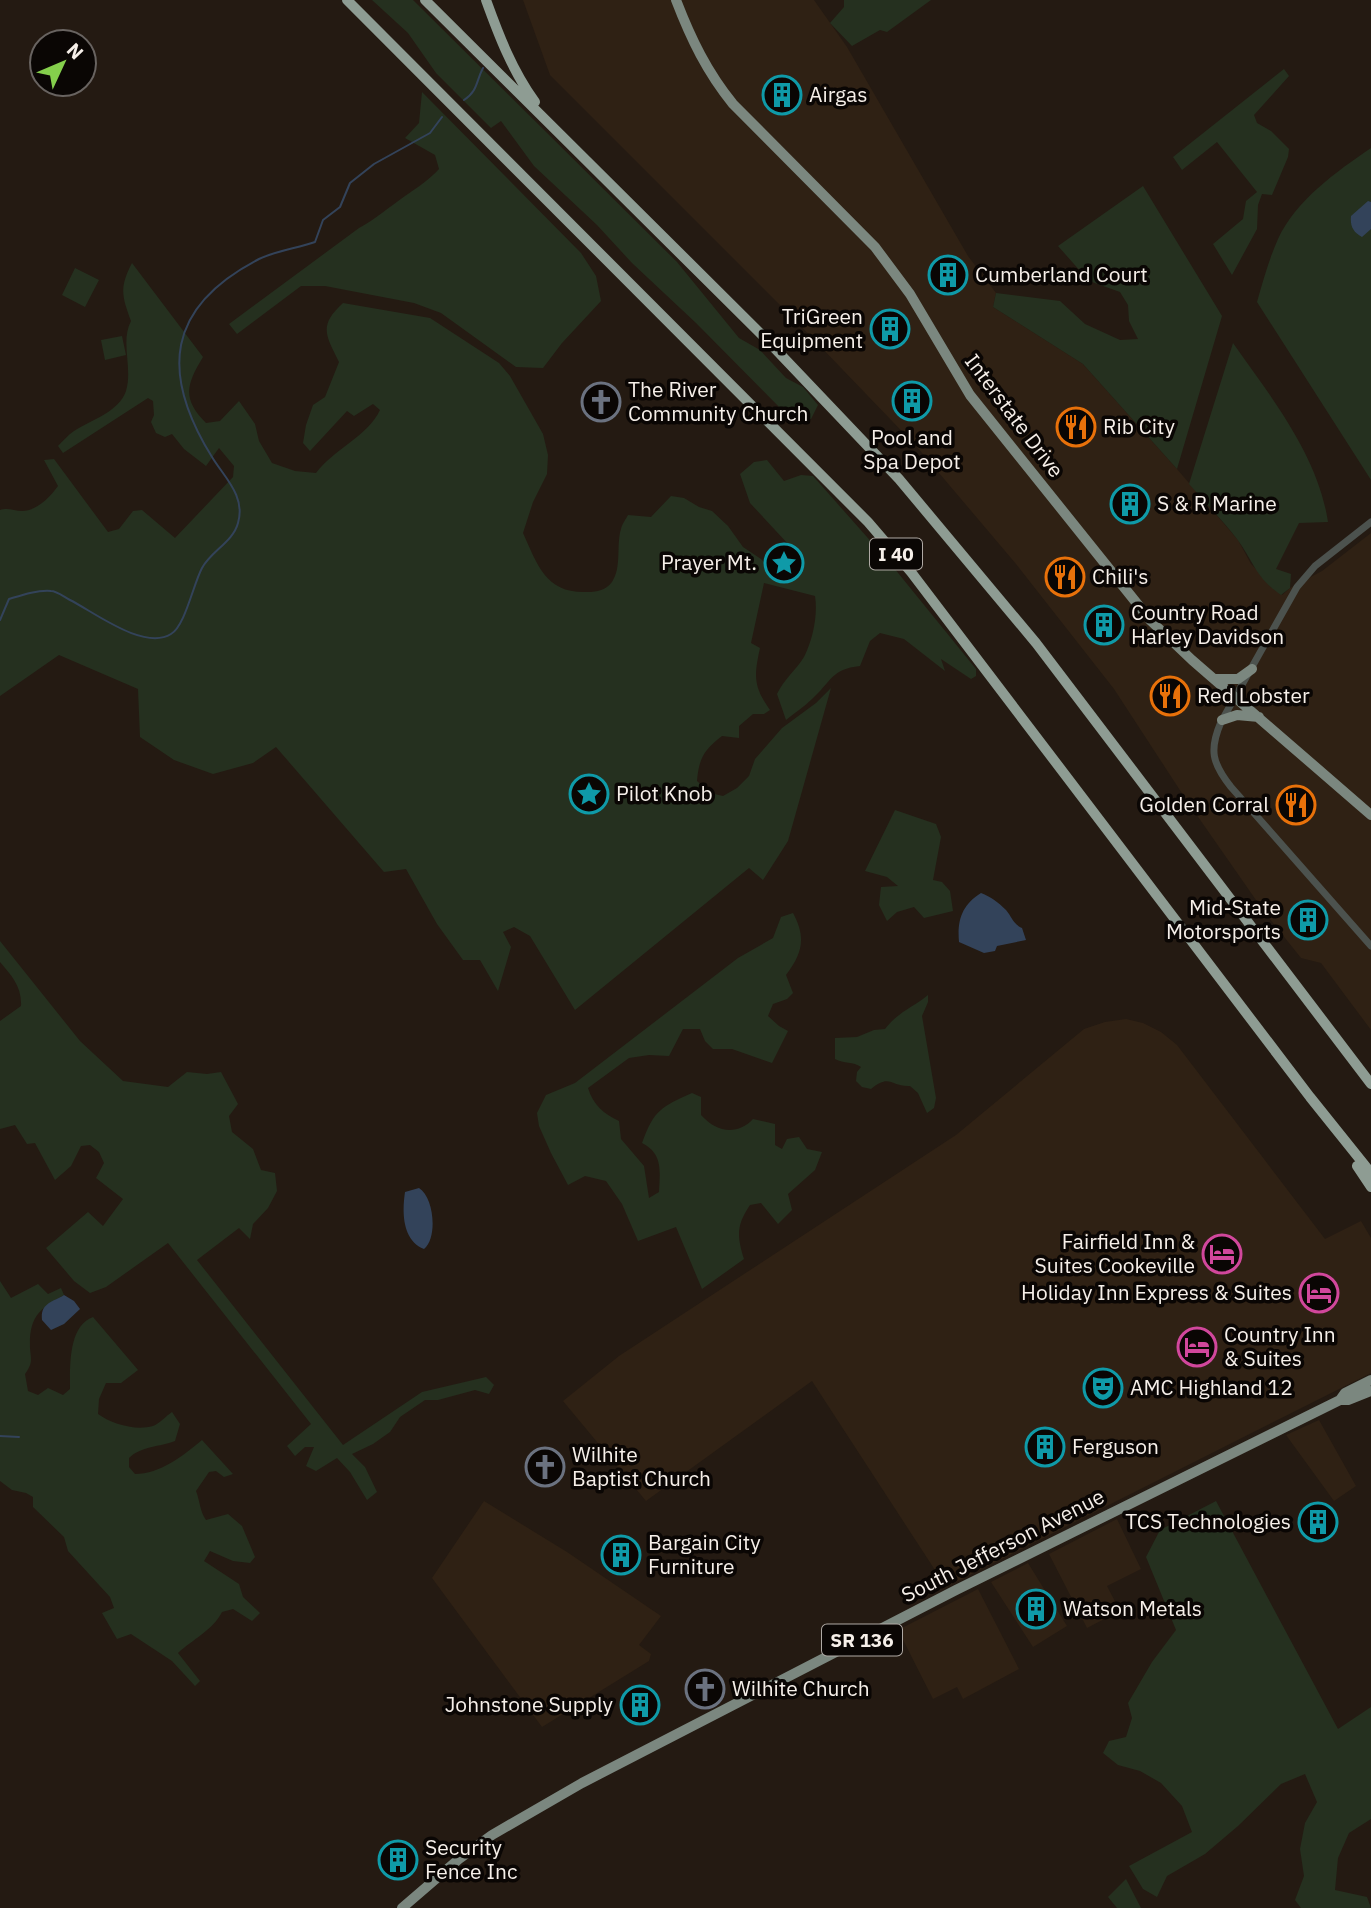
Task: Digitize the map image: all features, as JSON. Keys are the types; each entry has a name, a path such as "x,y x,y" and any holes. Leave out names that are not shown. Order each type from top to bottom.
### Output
{"highway":[{"name":"I 40","path":"425,0 838,414 965,556 1036,643 1371,1084"},
{"path":"486,0 504,49 519,79 555,130"},
{"name":"I 40","path":"348,1 868,522 920,583 1310,1097 1371,1173"},
{"path":"1310,1097 1371,1186"}],"main road":[{"name":"Interstate Drive","path":"676,0 695,48 714,81 733,104 875,247 910,294 970,395 1152,621 1171,642 1371,815"},
{"path":"1215,679 1238,679 1252,669"},
{"path":"1222,720 1237,715 1259,717"},
{"name":"South Jefferson Avenue","path":"1340,1400 1345,1393 1371,1380"},
{"name":"South Jefferson Avenue","path":"401,1908 450,1866 492,1835 582,1783 956,1590 1340,1400 1348,1400 1371,1391"}],"street":[{"path":"1371,522 1315,566 1297,587 1222,720 1215,736 1213,750 1221,774 1371,946"}],"shaded area":[{"path":"523,0 814,0 847,47 968,256 996,293 993,307 1083,364 1238,540 1251,564 1282,595 1322,571 1371,533 1371,1030 1321,963 1301,958 1265,913 1114,689 1016,564 917,447 792,317 550,75"},
{"path":"1126,1019 1143,1023 1161,1032 1177,1045 1325,1239 1361,1221 1371,1238 1371,1373 946,1587 812,1381 646,1501 563,1401 619,1356 956,1135 1084,1029"},
{"path":"1319,1420 1356,1486 1334,1501 1286,1435"},
{"path":"484,1501 567,1552 661,1616 639,1645 651,1654 649,1661 542,1727 432,1578"},
{"path":"1117,1519 1141,1569 1107,1586 1120,1611 1087,1628 1049,1554"},
{"path":"1028,1563 1067,1626 1033,1647 991,1582"},
{"path":"978,1589 1019,1669 963,1699 957,1687 933,1699 898,1630"}],"green space":[{"path":"372,0 413,0 677,262 739,338 760,350 786,378 803,387 818,405 811,419 797,425 632,263 597,225 534,166 501,121 491,128 436,73 408,33"},
{"path":"844,0 931,0 887,32 880,30 852,46 830,23 844,7"},
{"path":"1284,69 1289,76 1254,115 1257,123 1271,131 1289,149 1288,157 1272,195 1262,194 1258,205 1257,229 1232,275 1213,244 1243,219 1246,201 1257,192 1217,142 1182,170 1173,157"},
{"path":"422,92 581,253 596,276 601,301 543,368 516,367 441,313 414,303 325,286 301,286 237,334 229,324 439,169 435,155 405,138 419,123"},
{"path":"1371,148 1371,480 1257,302 1278,239 1295,212 1331,177"},
{"path":"1143,186 1222,316 1177,469 1083,364 993,307 996,293 1060,301 1085,324 1120,340 1138,339 1129,321 1128,305 1120,292 1089,281 1058,246"},
{"path":"132,263 203,357 193,376 189,392 198,414 206,423 220,421 239,401 255,424 259,441 272,463 295,471 316,473 332,456 367,428 380,410 373,404 354,416 347,411 310,451 303,443 313,405 325,397 339,362 328,338 327,325 343,303 430,318 499,363 510,376 543,434 548,455 547,474 533,502 523,533 539,567 553,583 574,591 595,592 607,587 615,576 622,525 628,515 651,517 671,496 684,498 712,511 728,526 743,547 772,570 789,572 800,560 750,503 740,474 754,462 767,460 784,481 801,475 813,476 890,563 976,669 976,676 971,679 941,659 945,671 904,639 880,633 870,641 860,666 837,673 809,702 786,720 777,694 807,650 815,619 815,596 764,583 751,643 760,648 756,680 760,694 770,710 764,714 753,714 739,726 739,738 722,736 711,746 701,760 697,781 710,793 723,796 737,788 749,776 755,759 782,728 816,703 831,688 788,841 763,880 749,868 575,1010 530,936 514,927 503,932 511,947 498,991 480,960 463,960 437,924 406,869 384,872 276,747 253,763 213,774 174,760 140,737 138,689 59,655 0,696 0,510 28,510 43,503 51,495 58,486 44,460 54,459 108,532 119,529 133,511 142,510 175,538 233,477 234,466 219,448 206,466 184,449 172,434 165,437 156,433 151,422 154,415 153,401 148,398 63,453 58,446 74,431 111,410 126,391 126,346 131,321 123,292"},
{"path":"75,268 99,280 85,307 62,295"},
{"path":"122,336 126,355 105,360 101,340"},
{"path":"1233,343 1304,450 1323,497 1328,522 1299,523 1276,569 1291,574 1290,588 1281,595 1260,575 1237,539 1189,484"},
{"path":"895,810 936,824 941,837 933,880 942,882 950,891 953,911 924,918 914,907 897,912 887,921 879,905 881,887 898,886 887,877 865,871"},
{"path":"793,913 800,930 801,945 786,975 793,993 787,999 773,1004 768,1016 788,1031 772,1063 732,1049 713,1049 705,1041 700,1029 683,1029 669,1056 629,1058 588,1088 600,1108 619,1121 621,1139 644,1166 649,1198 659,1192 660,1170 654,1152 642,1143 646,1132 660,1111 692,1093 701,1097 701,1115 713,1125 733,1130 753,1119 775,1124 775,1145 782,1149 787,1139 799,1137 807,1149 822,1152 815,1170 788,1194 792,1210 778,1224 761,1203 750,1205 739,1231 744,1259 702,1289 676,1227 638,1241 622,1204 606,1181 585,1176 568,1185 539,1126 537,1113 546,1095 575,1083 738,958 773,938 781,917"},
{"path":"0,941 80,1041 123,1081 168,1087 187,1072 221,1072 238,1104 229,1116 232,1132 253,1149 261,1170 275,1173 277,1191 268,1208 253,1224 250,1239 239,1228 197,1260 343,1445 422,1392 486,1377 494,1385 489,1394 475,1390 438,1400 425,1400 400,1417 390,1432 352,1454 365,1467 377,1492 367,1500 350,1472 337,1458 316,1471 306,1466 314,1447 305,1447 295,1456 287,1446 311,1424 168,1243 106,1287 90,1293 74,1281 46,1248 88,1212 103,1226 123,1199 96,1178 104,1163 99,1152 90,1145 81,1146 71,1166 55,1180 35,1143 27,1144 15,1125 0,1129 0,1021 21,1006 21,999 18,987 0,962"},
{"path":"928,995 922,1016 936,1098 934,1108 927,1113 918,1093 910,1086 887,1081 871,1089 862,1087 856,1081 861,1067 835,1059 835,1038 857,1037 885,1029 900,1014"},
{"path":"0,1281 11,1298 38,1284 48,1294 61,1288 64,1295 37,1315 31,1329 31,1361 25,1374 28,1391 38,1395 48,1388 63,1395 70,1389 75,1338 85,1322 93,1317 138,1370 121,1383 106,1383 99,1399 98,1414 117,1424 139,1428 155,1425 172,1412 180,1424 175,1441 145,1449 129,1458 129,1467 135,1474 162,1467 202,1440 233,1474 224,1477 216,1471 209,1472 196,1491 202,1514 206,1520 228,1514 242,1526 255,1557 250,1563 233,1561 210,1551 204,1561 239,1584 243,1597 260,1613 252,1621 233,1609 222,1612 208,1629 178,1653 200,1681 195,1686 172,1661 131,1634 117,1639 102,1613 114,1608 110,1597 68,1551 64,1537 33,1507 33,1497 12,1490 0,1481"},
{"path":"1216,1501 1338,1729 1371,1707 1371,1819 1349,1833 1338,1858 1335,1890 1367,1897 1371,1908 1301,1908 1295,1900 1304,1876 1300,1849 1305,1823 1317,1802 1305,1774 1281,1784 1205,1854 1167,1876 1157,1897 1143,1889 1129,1866 1192,1832 1182,1806 1161,1783 1140,1771 1118,1765 1103,1753 1109,1741 1126,1737 1132,1718 1128,1703 1152,1662 1176,1630 1146,1557 1160,1530"},
{"path":"1126,1879 1141,1908 1117,1908 1108,1897"}],"water":[{"path":"1368,201 1371,202 1371,229 1362,237 1353,228 1351,216"},
{"path":"981,893 1006,910 1022,928 1026,940 997,946 995,951 984,953 959,942 962,914 969,903"},
{"path":"419,1188 431,1208 433,1227 424,1249 411,1239 404,1216 405,1192"},
{"path":"64,1295 80,1309 64,1324 51,1330 42,1320 43,1310"}],"waterway":[{"path":"464,100 474,89 483,68"},
{"path":"0,620 9,599 51,591 134,634 160,638 176,630 185,614 202,568 232,536 240,513 236,496 195,426 184,397 179,370 181,344 190,321 205,298 228,278 266,256 315,242 323,220 340,207 350,183 374,164 430,133 442,117"},
{"path":"0,1436 19,1437"}],"place":[{"name":"Airgas","path":"782,95"},
{"name":"Cumberland Court","path":"948,275"},
{"name":"TriGreen Equipment","path":"890,329"},
{"name":"Pool and Spa Depot","path":"912,401"},
{"name":"The River Community Church","path":"601,402"},
{"name":"Rib City","path":"1076,427"},
{"name":"S & R Marine","path":"1130,504"},
{"name":"Prayer Mt.","path":"784,563"},
{"name":"Chili's","path":"1065,577"},
{"name":"Country Road Harley Davidson","path":"1104,625"},
{"name":"Red Lobster","path":"1170,696"},
{"name":"Pilot Knob","path":"589,794"},
{"name":"Golden Corral","path":"1296,805"},
{"name":"Mid-State Motorsports","path":"1308,920"},
{"name":"Fairfield Inn & Suites Cookeville","path":"1222,1254"},
{"name":"Holiday Inn Express & Suites","path":"1319,1293"},
{"name":"Country Inn & Suites","path":"1197,1347"},
{"name":"AMC Highland 12","path":"1103,1388"},
{"name":"Ferguson","path":"1045,1447"},
{"name":"Wilhite Baptist Church","path":"545,1467"},
{"name":"TCS Technologies","path":"1318,1522"},
{"name":"Bargain City Furniture","path":"621,1555"},
{"name":"Watson Metals","path":"1036,1609"},
{"name":"Wilhite Church","path":"705,1689"},
{"name":"Johnstone Supply","path":"640,1705"},
{"name":"Security Fence Inc","path":"398,1860"}]}
